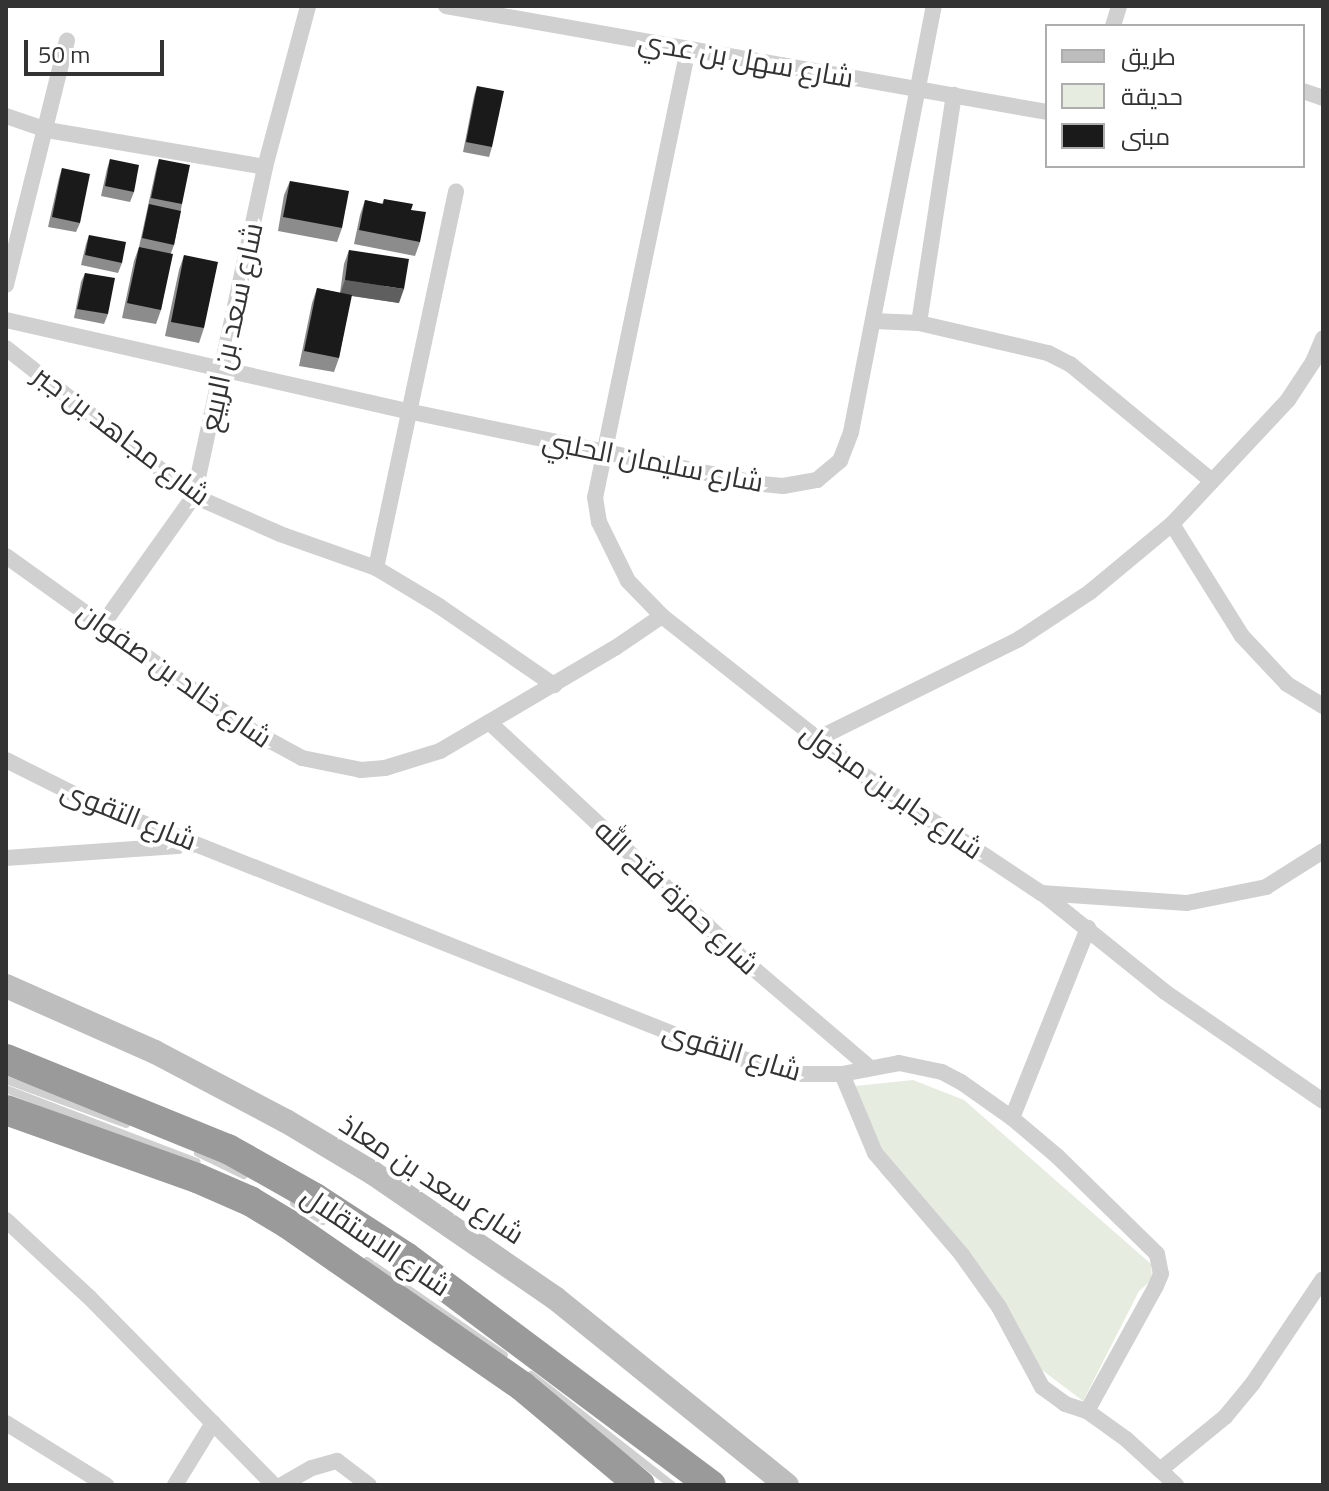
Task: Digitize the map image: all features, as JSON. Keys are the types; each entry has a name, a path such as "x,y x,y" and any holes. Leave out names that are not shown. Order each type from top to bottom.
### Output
{"highway":[{"name":"شارع الاستقلال","path":"6,1059 228,1149 315,1198 406,1257 711,1485"},
{"name":"شارع الاستقلال","path":"6,1110 197,1178 276,1216 522,1386 640,1485"}],"street":[{"name":"شارع سعد بن الربيع","path":"103,624 194,496 265,167 308,6"},
{"name":"شارع سهل بن عدي","path":"446,6 495,10 688,49 1045,112"},
{"name":"شارع سليمان الحلبي","path":"6,320 223,371 761,484 783,486 817,480 840,461 847,447 934,6"},
{"path":"6,285 67,41"},
{"name":"شارع جابر بن مبذول","path":"688,49 595,497 599,522 628,581 662,616 817,739 907,806 1041,893 1176,1001 1323,1101"},
{"path":"919,323 954,95"},
{"path":"6,116 47,130 265,167"},
{"path":"376,568 412,412 456,191"},
{"path":"874,321 919,323 1011,342 1070,364 1212,481"},
{"path":"817,739 1019,639 1090,592 1172,524 1288,400 1318,363 1323,338"},
{"name":"شارع مجاهد بن جبر","path":"6,348 194,496 280,534 376,568 439,606 554,685"},
{"path":"1172,524 1242,636 1287,684 1323,706"},
{"name":"شارع خالد بن صفوان","path":"6,556 245,727 282,749 323,764 361,770 385,768 440,751 554,685 662,616"},
{"name":"شارع حمزة فتح الله","path":"489,722 746,962 870,1068"},
{"name":"شارع التقوى","path":"6,760 90,802 716,1051 794,1074 842,1074 899,1063 942,1072 1012,1118 1157,1254 1160,1262 1156,1286 1087,1411"},
{"path":"6,858 199,844"},
{"path":"1041,893 1201,901 1266,887 1323,851"},
{"path":"1012,1118 1088,928"},
{"name":"شارع سعد بن معاذ","path":"6,986 155,1052 286,1121 373,1173 555,1298 787,1485"},
{"path":"842,1074 875,1153 962,1255 999,1307 1042,1387 1065,1404 1087,1411 1176,1485"},
{"path":"6,1220 274,1485"},
{"path":"1160,1470 1225,1417 1253,1383 1323,1279"},
{"path":"6,1423 106,1485"},
{"path":"175,1485 213,1423"},
{"path":"282,1485 312,1468 337,1461 369,1485"}],"lane":[{"path":"6,1080 135,1127"},
{"path":"6,1089 185,1158 255,1192 326,1235"},
{"path":"159,1136 249,1178"},
{"path":"281,1195 330,1225"},
{"path":"366,1248 521,1356 686,1485"},
{"path":"362,1258 509,1359"},
{"path":"520,1367 672,1485"}],"green space":[{"path":"913,1080 964,1100 1151,1264 1152,1280 1139,1291 1083,1401 1034,1364 952,1248 881,1173 857,1108 855,1086"}],"building":[{"path":"477,86 504,91 492,147 466,142"},
{"path":"110,159 139,165 134,192 105,186"},
{"path":"159,159 190,165 182,204 151,198"},
{"path":"62,168 90,174 80,223 52,217"},
{"path":"290,181 349,191 342,228 283,217"},
{"path":"384,199 413,204 411,210 426,212 420,242 359,230 365,200 383,204"},
{"path":"149,204 181,211 174,245 142,238"},
{"path":"89,235 126,242 122,263 85,255"},
{"path":"139,247 173,254 161,310 127,303"},
{"path":"349,250 409,259 404,289 345,280"},
{"path":"184,255 218,262 204,328 171,322"},
{"path":"85,273 115,278 108,314 77,309"},
{"path":"317,288 352,295 339,358 304,351"}]}
